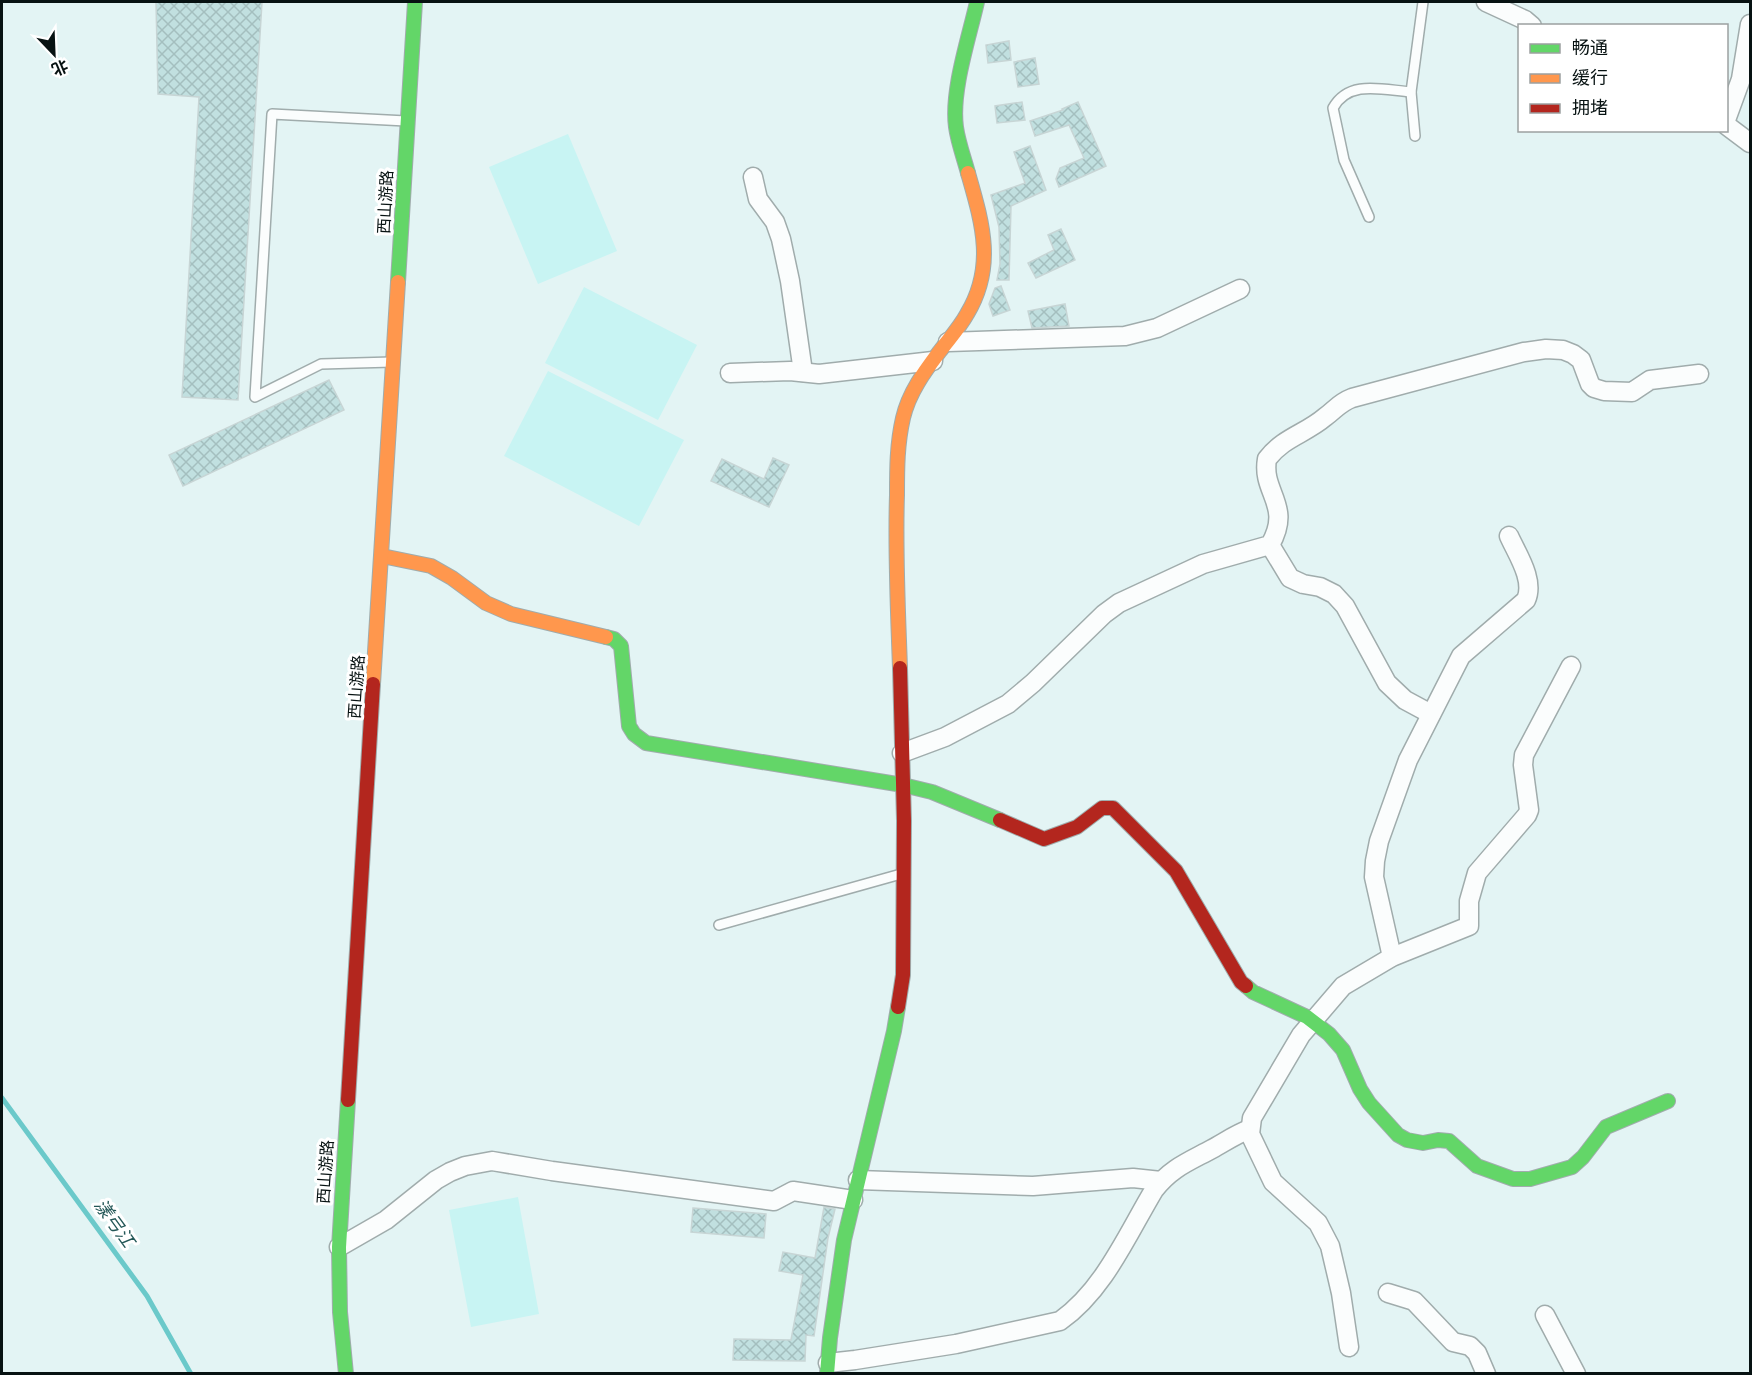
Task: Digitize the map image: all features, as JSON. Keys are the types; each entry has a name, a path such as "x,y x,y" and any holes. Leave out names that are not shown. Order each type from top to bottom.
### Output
{"street":[{"name":"西山游路","path":"346,1374 340,1312 339,1247 415,2"},
{"path":"977,2 955,116 983,226 984,264 980,283 968,313 921,377 911,395 904,414 897,455 903,785 903,975 899,1003 844,1240 836,1289 828,1368 855,1360 956,1344 1060,1321 1105,1274 1161,1181 1182,1164 1211,1150 1235,1134 1250,1129"},
{"path":"1486,2 1530,24"},
{"path":"1728,115 1741,79 1750,24"},
{"path":"1728,126 1750,143"},
{"path":"753,177 758,199 775,222 781,239 790,280 803,372"},
{"path":"948,342 1125,336 1157,328 1240,289"},
{"path":"902,753 945,738 1008,704 1104,614 1126,599 1203,564 1270,545 1278,529 1279,512 1266,475 1267,459 1287,439 1325,418 1340,403 1524,352 1546,349 1563,350 1578,356 1584,365 1590,384 1599,390 1632,392 1650,380 1699,374"},
{"path":"730,373 803,372 819,374 933,361"},
{"path":"1392,957 1374,877 1378,841 1408,760 1461,656 1526,600 1528,580 1509,536"},
{"path":"1270,545 1290,578 1328,590 1340,600 1388,683 1406,700 1431,714"},
{"path":"382,556 431,566 486,603 511,614 614,639 623,652 629,726 634,734 646,743 903,785 932,792 1044,839 1077,827 1102,808 1113,808 1176,872 1241,982 1253,992 1312,1021 1329,1034 1343,1050 1366,1099 1398,1135 1407,1140 1423,1143 1438,1140 1449,1142 1477,1166 1507,1179 1530,1179 1572,1167 1583,1157 1606,1127 1668,1101"},
{"path":"1349,1347 1341,1293 1328,1241 1318,1223 1273,1182 1256,1149 1250,1129 1252,1118 1301,1035 1343,987 1392,957 1469,926 1469,901 1477,873 1529,810 1523,765 1524,755 1571,666"},
{"path":"339,1247 386,1220 436,1180 450,1172 472,1164 492,1161 552,1172 774,1202 793,1191 853,1200"},
{"path":"858,1180 1033,1186 1133,1178 1161,1181"},
{"path":"1388,1293 1414,1301 1453,1342 1470,1346 1477,1353 1486,1374"},
{"path":"1545,1315 1576,1374"}],"lane":[{"path":"1415,136 1411,92 1423,2"},
{"path":"1369,217 1344,160 1333,108 1339,98 1356,88 1411,92"},
{"path":"394,362 321,364 255,397 272,114 408,121"},
{"path":"719,925 903,874"}],"shaded area":[{"path":"568,134 617,251 538,284 489,167"},
{"path":"584,287 697,345 658,420 545,363"},
{"path":"548,371 684,440 639,526 504,456"},
{"path":"518,1197 539,1314 471,1327 449,1210"}],"building":[{"path":"156,2 262,2 238,400 182,397 199,97 158,94"},
{"path":"1009,41 1011,60 988,63 986,45"},
{"path":"1035,58 1039,84 1018,87 1014,62"},
{"path":"1022,102 1025,120 997,123 995,106"},
{"path":"1078,102 1106,166 1059,187 1056,179 1060,168 1084,158 1069,125 1035,136 1030,121 1063,110"},
{"path":"1030,146 1046,190 1011,206 1009,280 997,280 1000,264 999,227 991,195 1025,183 1014,152"},
{"path":"1061,229 1075,260 1036,278 1028,263 1054,250 1048,235"},
{"path":"1001,286 1010,310 993,316 989,304 995,288"},
{"path":"1065,304 1069,326 1032,328 1028,311"},
{"path":"329,380 344,410 183,486 169,455"},
{"path":"773,458 789,465 769,507 711,481 722,459 764,479"},
{"path":"824,1207 835,1209 828,1238 814,1336 806,1335 805,1361 733,1360 734,1339 791,1340 803,1275 779,1271 783,1252 815,1258"},
{"path":"693,1208 766,1214 764,1238 691,1232"}],"waterway":[{"name":"漾弓江","path":"2,1098 147,1296 191,1374"}],"traffic: fast":[{"path":"398,282 415,2"},
{"path":"968,173 957,133 955,113 958,81 977,2"},
{"path":"606,637 614,639 621,646 629,726 634,734 646,743 903,785 932,792 1000,820"},
{"path":"1246,986 1253,992 1307,1017 1329,1034 1343,1050 1360,1089 1369,1103 1398,1135 1407,1140 1423,1143 1438,1140 1449,1141 1477,1166 1513,1179 1530,1179 1572,1167 1583,1157 1606,1127 1668,1101"},
{"path":"827,1374 844,1240 898,1007"},
{"path":"346,1374 340,1312 339,1247 348,1100"}],"traffic: slow":[{"path":"900,668 896,538 897,466 900,437 903,418 913,391 964,319 976,296 981,279 984,244 978,209 968,173"},
{"path":"373,684 398,282"},
{"path":"382,556 431,566 486,603 511,614 606,637"}],"traffic: jam":[{"path":"898,1007 903,975 904,821 900,668"},
{"path":"348,1100 373,684"},
{"path":"1000,820 1044,839 1077,827 1102,808 1113,808 1176,871 1241,982 1246,986"}]}
